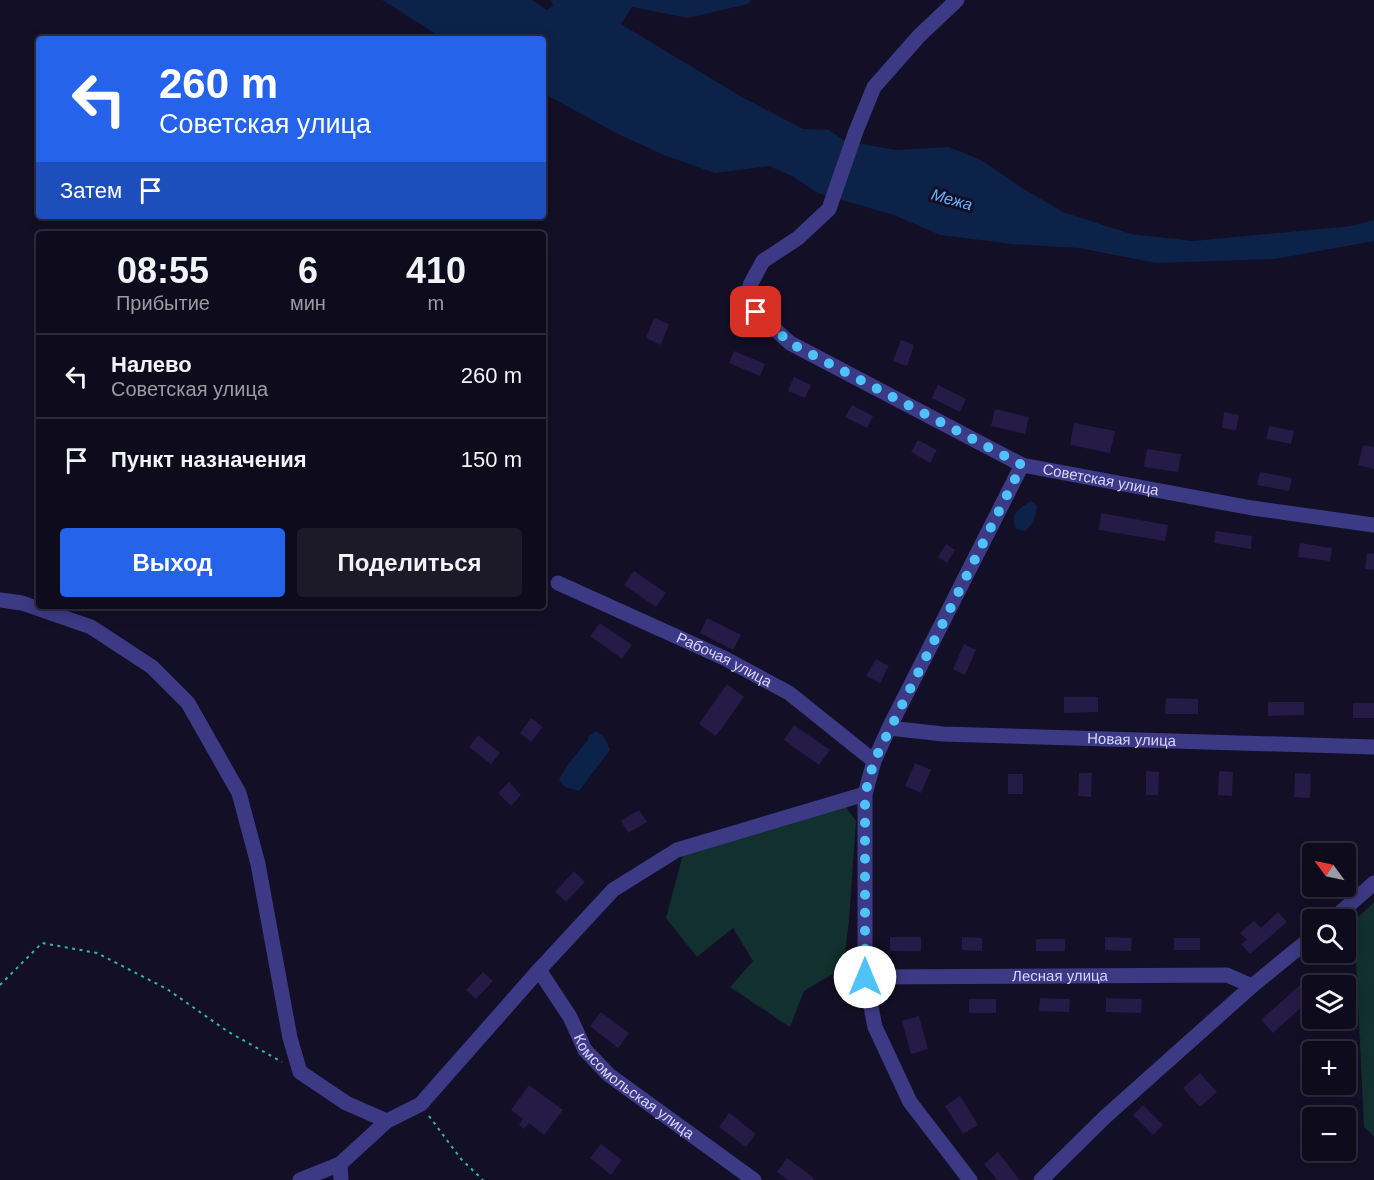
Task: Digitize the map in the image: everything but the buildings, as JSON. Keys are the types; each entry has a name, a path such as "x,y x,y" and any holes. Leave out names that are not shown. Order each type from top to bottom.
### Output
{"street":[{"name":"Советская улица","path":"957,0 919,36 874,87 829,209 798,238 763,261 750,285 756,312 790,343 1022,465 1252,508 1374,525"},
{"path":"970,1180 910,1102 875,1027 865,977 865,794 874,761 889,728 1022,465"},
{"name":"Рабочая улица","path":"558,583 724,658 789,693 874,761"},
{"path":"0,600 36,608"},
{"path":"39,609 91,627 152,667 188,703 239,793 258,864 290,1038 300,1072 346,1102 387,1121"},
{"name":"Новая улица","path":"889,728 943,734 1374,747"},
{"path":"300,1180 340,1164 387,1121 421,1104 613,890 677,850 865,794"},
{"path":"1344,909 1374,883"},
{"path":"1041,1180 1105,1117 1302,944"},
{"name":"Комсомольская улица","path":"539,970 570,1017 585,1050 609,1075 754,1180"},
{"name":"Лесная улица","path":"865,977 1227,975 1252,986"},
{"path":"340,1164 341,1180"}],"path":[{"path":"0,985 42,943 97,953 167,988 227,1031 300,1072"},
{"path":"421,1104 461,1159 483,1180"}],"green space":[{"path":"846,807 856,821 849,921 843,968 804,991 790,1027 730,987 753,961 733,928 697,957 666,918 683,854"},
{"path":"1374,902 1374,1136 1364,1127 1356,919"}],"water":[{"name":"Межа","path":"382,0 532,0 547,10 553,6 551,0 751,0 748,4 688,18 632,7 621,24 740,96 803,129 829,130 845,141 896,150 949,147 981,160 1063,212 1131,234 1193,241 1351,226 1374,220 1374,241 1275,259 1156,263 1079,248 1012,244 940,235 894,215 818,193 792,176 769,166 715,173 664,155 618,134 546,95 546,36 439,36"},
{"path":"1031,501 1037,506 1035,517 1026,531 1016,529 1014,519 1016,512"},
{"path":"596,731 604,737 610,750 579,791 565,787 559,780 566,767 589,736"}],"route":[{"path":"756,312 790,343 1022,465 874,761 865,794 865,977"}]}
